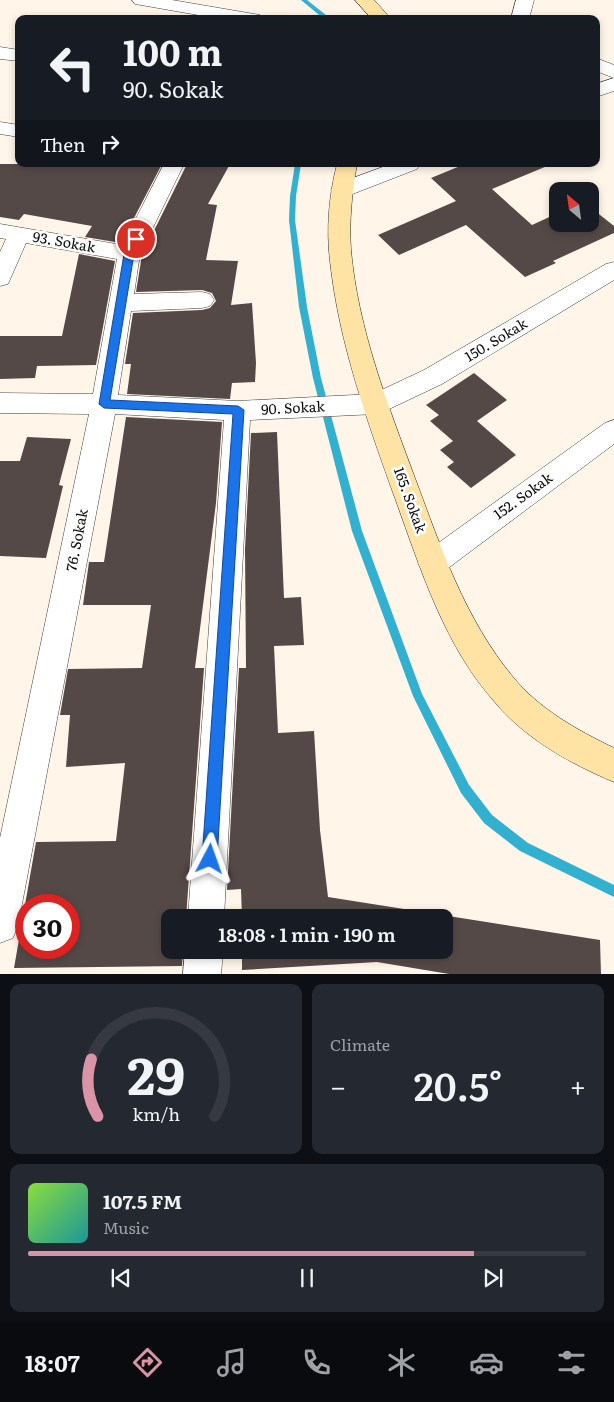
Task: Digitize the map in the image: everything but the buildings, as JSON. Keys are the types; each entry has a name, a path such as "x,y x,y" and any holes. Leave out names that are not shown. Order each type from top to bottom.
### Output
{"main road":[{"path":"364,0 378,15"},
{"name":"165. Sokak","path":"345,177 338,220 344,278 355,332 376,404 433,563 455,617 476,654 504,690 537,720 571,745 614,766"}],"street":[{"path":"147,0 236,15"},
{"path":"521,15 525,0"},
{"path":"0,53 15,55"},
{"path":"600,66 614,72"},
{"path":"600,89 614,84"},
{"path":"0,128 15,130"},
{"name":"76. Sokak","path":"0,925 104,404 129,254 172,167"},
{"path":"345,177 395,167"},
{"path":"0,278 9,233"},
{"name":"93. Sokak","path":"9,233 129,254"},
{"name":"150. Sokak","path":"376,404 433,377 614,270"},
{"path":"120,303 202,300"},
{"name":"90. Sokak","path":"0,403 104,404 238,410 376,404"},
{"path":"207,909 238,410"},
{"name":"152. Sokak","path":"433,563 614,430"},
{"path":"202,974 203,959"}],"waterway":[{"path":"304,0 323,15"},
{"path":"298,167 292,220 303,307 317,378 357,531 418,696 465,789 488,819 524,847 614,891"}],"route":[{"path":"136,239 129,254 104,404 238,410 210,859"}]}
